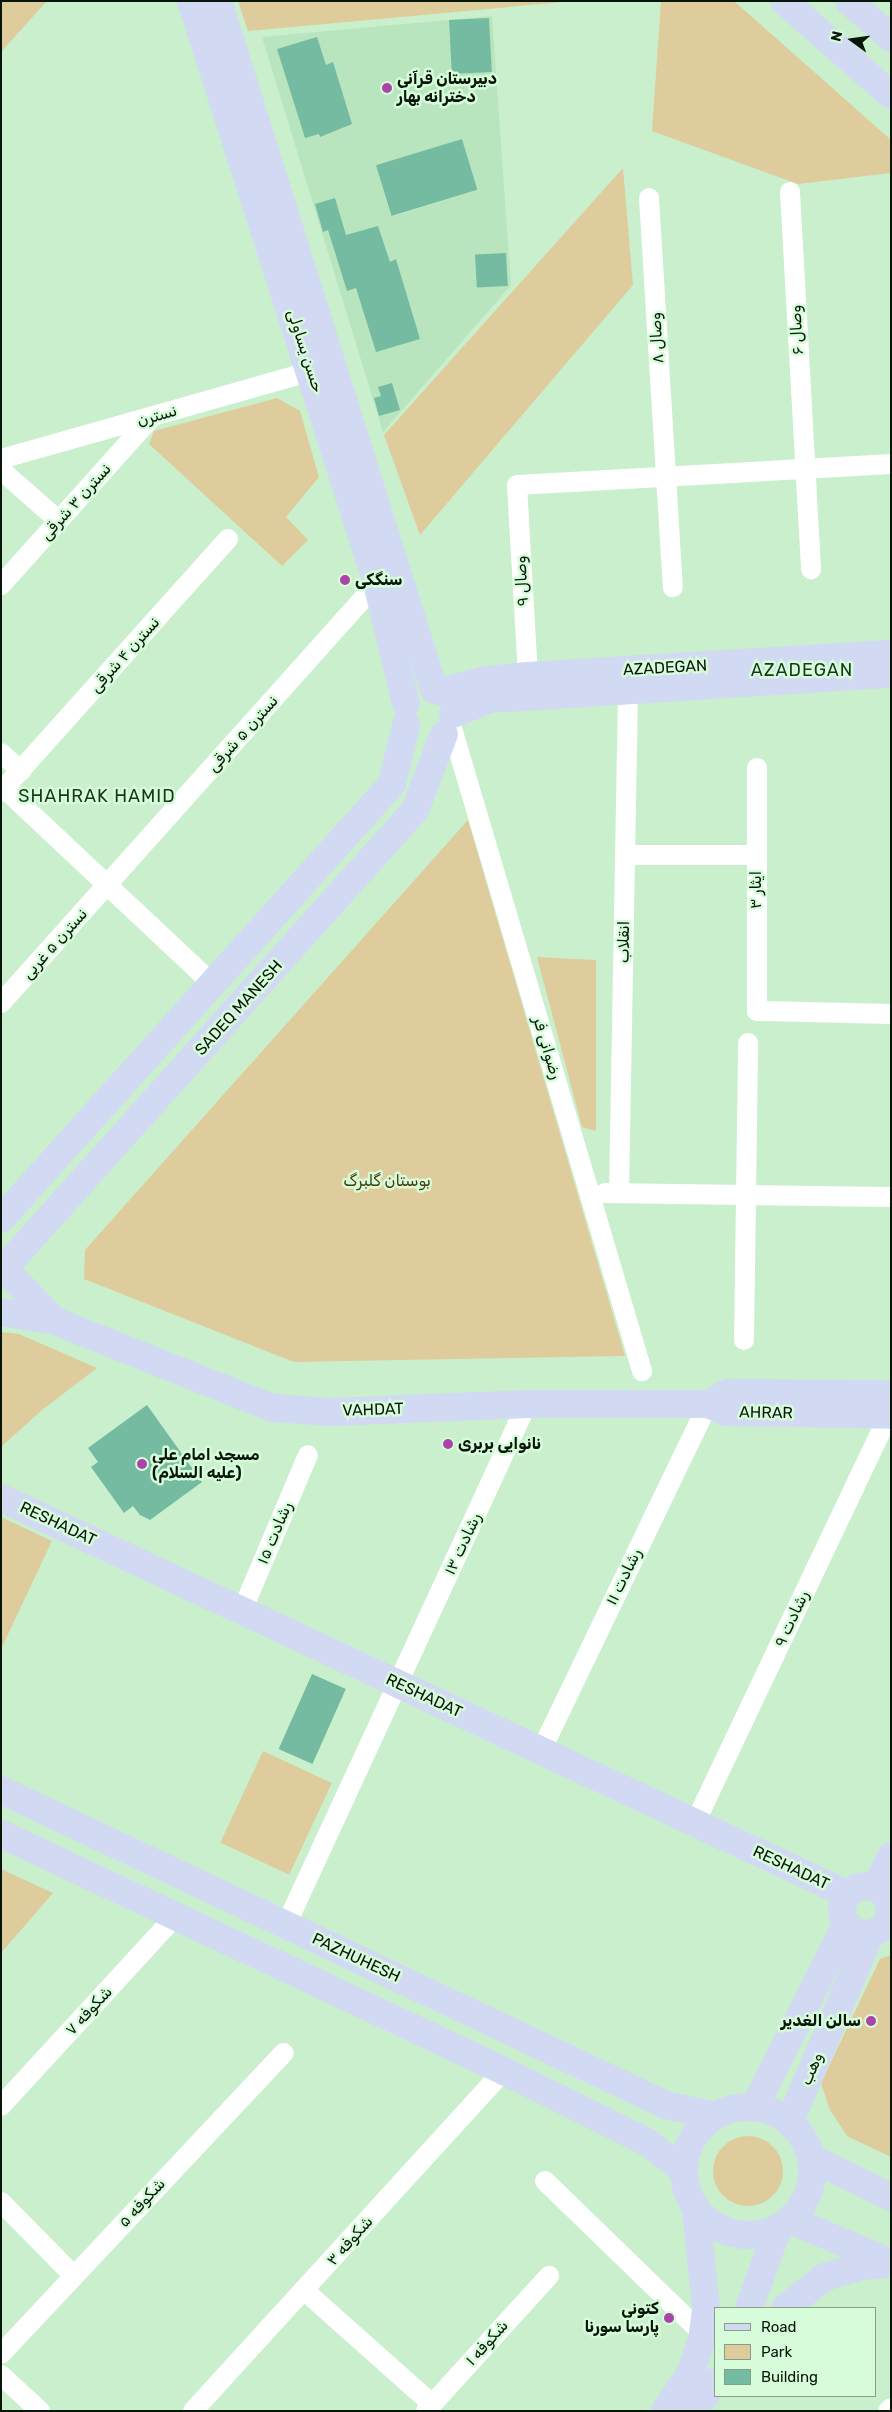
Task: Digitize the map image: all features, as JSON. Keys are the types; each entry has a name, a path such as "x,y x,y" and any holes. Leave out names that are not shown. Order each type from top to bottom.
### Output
{"street":[{"name":"حسن یساولی","path":"192,1 312,371 377,583 406,714"},
{"name":"حسن یساولی","path":"218,1 444,711"},
{"path":"784,1 891,94"},
{"path":"849,1 891,38"},
{"name":"وصال ۶","path":"790,192 811,569"},
{"name":"وصال ۸","path":"649,198 672,587"},
{"name":"نسترن","path":"1,459 312,371"},
{"name":"نسترن ۳ شرقی","path":"1,586 151,418"},
{"path":"665,477 891,464"},
{"path":"1,470 59,521"},
{"name":"وصال ۹","path":"528,676 516,486 665,477"},
{"name":"نسترن ۴ شرقی","path":"3,791 228,539"},
{"name":"نسترن ۵ شرقی","path":"108,885 377,583"},
{"name":"AZADEGAN","path":"444,711 486,680 891,654"},
{"name":"AZADEGAN","path":"444,711 490,699 891,674"},
{"name":"انقلاب","path":"618,1194 628,690"},
{"path":"1,1219 392,784 406,714 417,692 444,711 423,739 406,714"},
{"name":"رضوانی فر","path":"444,711 642,1371"},
{"name":"SADEQ MANESH","path":"5,1273 415,810 444,711"},
{"path":"1,753 21,771"},
{"name":"ایثار ۳","path":"757,768 757,1012 891,1014"},
{"path":"3,791 108,885 213,984"},
{"path":"626,855 756,854"},
{"name":"نسترن ۵ غربی","path":"1,1003 108,885"},
{"path":"744,1340 744,1195 748,1042"},
{"path":"590,1193 891,1198"},
{"name":"VAHDAT","path":"5,1273 55,1321"},
{"name":"VAHDAT","path":"1,1312 55,1321 273,1408 331,1412 527,1404 708,1404"},
{"name":"AHRAR","path":"708,1404 728,1393 890,1408"},
{"name":"رشادت ۱۳","path":"286,1925 527,1404"},
{"name":"رشادت ۱۱","path":"541,1750 708,1404"},
{"name":"رشادت ۹","path":"695,1823 890,1408"},
{"name":"رشادت ۱۵","path":"242,1611 308,1455"},
{"name":"RESHADAT","path":"1,1498 847,1894"},
{"name":"PAZHUHESH","path":"1,1790 666,2105 714,2116"},
{"path":"1,1834 504,2071 648,2142 683,2170"},
{"path":"876,1888 891,1856"},
{"path":"860,1886 876,1888 889,1902 874,1923 842,1909 847,1894 860,1886"},
{"name":"شکوفه ۷","path":"1,2106 176,1916"},
{"name":"وهب","path":"755,2106 874,1923"},
{"name":"وهب","path":"790,2121 874,1923"},
{"name":"شکوفه ۵","path":"1,2354 284,2053"},
{"name":"شکوفه ۳","path":"193,2411 305,2291 504,2071"},
{"path":"748,2307 784,2224 809,2192 812,2158 806,2142 790,2121 774,2111 755,2106 734,2108 714,2116 698,2130 687,2149 683,2170 686,2192 696,2210 711,2225 730,2234 751,2236 784,2224 891,2263"},
{"path":"812,2158 891,2197"},
{"path":"545,2181 703,2334"},
{"path":"1,2202 74,2276"},
{"path":"665,2411 691,2372 703,2334 706,2308 696,2210"},
{"path":"786,2307 825,2277 861,2266 891,2263"},
{"name":"شکوفه ۱","path":"429,2407 549,2276"},
{"path":"305,2291 429,2407"},
{"path":"1,2375 40,2411"}],"shaded area":[{"path":"492,16 511,285 383,432 262,37","holes":["462,139 478,190 391,217 376,166"]}],"green space":[{"path":"1,1 47,1 1,52"},
{"path":"238,1 574,1 248,31"},
{"path":"661,1 734,1 891,140 891,173 798,184 652,131"},
{"path":"623,168 633,285 420,535 384,435"},
{"path":"277,398 300,411 319,477 286,517 308,540 282,566 149,444 154,431"},
{"name":"بوستان گلبرگ","path":"468,820 625,1356 294,1362 84,1279 85,1250"},
{"path":"537,957 596,960 596,1131 582,1127"},
{"path":"1,1332 19,1334 97,1368 42,1410 1,1447"},
{"path":"1,1517 52,1541 1,1649"},
{"path":"263,1751 332,1783 289,1875 220,1843"},
{"path":"1,1869 53,1893 1,1953"},
{"name":"سالن الغدیر","path":"891,1955 891,2157 847,2136 830,2110 821,2083 880,1959"},
{"path":"748,2136 761,2139 773,2146 780,2158 783,2171 780,2184 773,2196 761,2203 748,2206 735,2203 723,2196 716,2184 713,2171 716,2158 723,2146 735,2139"}],"building":[{"path":"489,18 492,72 452,74 449,20"},
{"path":"317,37 326,65 333,62 352,124 320,137 319,134 305,138 277,49"},
{"path":"462,139 477,190 391,216 376,165"},
{"path":"335,198 346,235 378,226 390,262 396,259 420,339 376,352 356,288 347,291 328,230 323,232 315,204"},
{"path":"506,253 508,286 477,288 475,255"},
{"path":"392,383 400,410 379,416 374,398 381,396 378,387"},
{"name":"مسجد امام علی (علیه السلام)","path":"147,1405 202,1482 150,1520 140,1515 133,1506 124,1513 91,1467 98,1462 88,1448"},
{"path":"312,1674 346,1689 312,1764 279,1749"}],"place":[{"name":"دبیرستان قرآنی دخترانه بهار","path":"387,88"},
{"name":"سنگکی","path":"345,580"},
{"name":"نانوایی بربری","path":"448,1444"},
{"name":"مسجد امام علی (علیه السلام)","path":"142,1464"},
{"name":"سالن الغدیر","path":"871,2021"},
{"name":"کتونی پارسا سورنا","path":"669,2318"}],"district":[{"name":"AZADEGAN","path":"802,670"},
{"name":"SHAHRAK HAMID","path":"97,796"}]}
